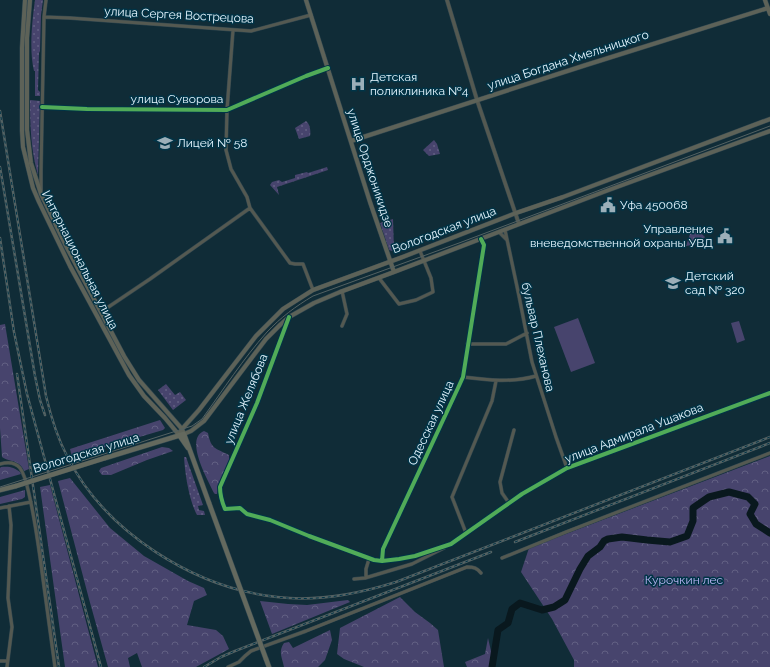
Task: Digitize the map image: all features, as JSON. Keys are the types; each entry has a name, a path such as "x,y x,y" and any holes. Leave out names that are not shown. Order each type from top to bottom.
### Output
{"main road":[{"name":"Интернациональная улица","path":"24,0 22,48 22,131 23,147 33,188 65,255 129,375 144,396 165,418 178,436"},
{"name":"Интернациональная улица","path":"30,0 27,38 27,130 32,163 41,194 59,232 124,356 139,380 183,432"},
{"name":"улица Орджоникидзе","path":"306,0 370,202 394,272"},
{"path":"765,0 770,14"},
{"name":"улица Богдана Хмельницкого","path":"351,141 769,8"},
{"name":"Вологодская улица","path":"0,490 178,436 183,432 256,336 283,309 312,290 770,119"},
{"name":"Вологодская улица","path":"183,432 191,431 204,421 266,339 280,325 289,317 314,303 569,205 770,131"},
{"path":"183,432 269,667"},
{"path":"178,436 191,453"}],"street":[{"path":"41,194 44,17 46,0"},
{"path":"447,0 477,100 519,224"},
{"name":"улица Сергея Вострецова","path":"44,17 251,30 311,15"},
{"path":"233,30 227,110 227,156 231,169 247,198 250,208 290,263 303,264 312,290"},
{"name":"улица Суворова","path":"42,107 227,110 328,68"},
{"path":"101,312 250,208"},
{"name":"бульвар Плеханова","path":"505,230 536,376 567,468"},
{"path":"499,232 507,240"},
{"name":"Одесская улица","path":"382,561 383,549 463,377 484,246 481,239"},
{"path":"379,278 398,304 416,300 433,292 431,278 420,250"},
{"path":"342,291 347,314 342,326"},
{"name":"улица Желябова","path":"220,487 257,403 289,317"},
{"path":"468,344 506,344 526,333"},
{"path":"463,377 496,381 524,379 536,376"},
{"path":"466,533 452,497 492,401 496,381"},
{"name":"улица Адмирала Ушакова","path":"220,487 225,510 240,508 247,514 270,520 370,559 382,561 399,559 415,556 451,544 522,494 567,468 770,393"},
{"path":"509,503 502,492 500,482 514,430"},
{"path":"502,558 770,452"},
{"path":"0,464 5,463 17,466 28,486 34,516 55,667"},
{"path":"0,508 31,502"},
{"path":"7,667 12,627 8,598 12,525 9,506"},
{"path":"354,579 412,564 451,544"},
{"path":"366,577 366,569 370,559"},
{"path":"228,667 239,662 251,651 306,631 468,567 475,568 481,573"},
{"path":"0,660 7,661"},
{"path":"239,662 241,667"}],"green space":[{"path":"35,0 43,0 39,53 38,90 40,92 40,96 35,96 35,71 32,63 31,45"},
{"path":"30,100 40,101 38,175 31,138"},
{"path":"306,121 310,128 310,136 299,139 295,128"},
{"path":"434,140 440,154 429,156 423,150"},
{"path":"327,167 328,170 277,187 279,195 270,185 272,182 279,180 282,182 295,178 295,175 308,173"},
{"path":"393,219 394,250 392,251 389,250 380,223"},
{"path":"693,226 705,237 699,244 686,246 690,234 688,227"},
{"path":"578,318 595,363 571,372 554,327"},
{"path":"739,321 745,340 737,343 731,323"},
{"path":"5,324 29,469 24,471 18,463 2,457 0,428 0,325"},
{"path":"166,384 175,395 180,392 186,400 173,410 158,390"},
{"path":"160,420 165,428 163,430 72,457 70,449"},
{"path":"204,431 208,433 214,447 229,455 229,460 217,494 214,493 207,479 197,451 196,442 198,435"},
{"path":"162,447 169,448 173,451 111,475 102,475 99,471 101,468"},
{"name":"Курочкин лес","path":"770,456 770,667 574,667 574,660 552,619 521,572 529,548"},
{"path":"184,457 186,457 203,505 198,506 199,510 204,511 205,515 197,515 194,509 188,487"},
{"path":"1,467 13,468 21,474 0,480"},
{"path":"70,478 110,528 144,556 188,581 204,588 207,595 194,601 187,625 216,630 223,636 229,649 196,667 142,667 137,653 128,658 130,667 108,667 58,481"},
{"path":"50,485 98,667 65,667 40,487"},
{"path":"25,490 25,497 22,499 0,504 0,497"},
{"path":"400,597 415,612 438,630 444,667 364,667 344,659 337,654 340,628"},
{"path":"348,600 350,602 272,634 260,601 307,605"},
{"path":"330,630 332,640 325,660 318,667 284,667 281,649 284,643 289,642 293,648"},
{"path":"488,638 493,660 492,667 467,667 465,662 485,654"}],"waterway":[{"path":"492,667 498,630 508,623 512,609 520,603 542,610 554,607 565,600 588,556 608,539 622,537 670,542 687,536 693,521 693,508 709,497 729,492 748,497 755,504 750,514 756,524 770,533"}],"tram line":[{"path":"0,487 192,426 202,419 241,364 267,332 288,312 313,296 459,243 770,126"}],"railway":[{"path":"0,111 46,396 63,449 84,484 104,509 128,532 155,552 184,568 215,582 246,591 277,597 292,598 323,598 367,590 396,582 770,437"},
{"path":"0,167 35,376 45,415"},
{"path":"0,238 14,332 27,394 101,667"},
{"path":"17,374 59,667"},
{"path":"515,542 770,443"},
{"path":"204,667 235,651 491,552"}],"cycle path":[{"path":"42,107 87,109 227,110 328,68"},
{"path":"382,561 383,549 463,377 484,245 481,239"},
{"path":"289,317 257,403 220,487 223,504 225,509 240,508 247,514 270,520 374,560 382,561 415,556 451,544 522,494 567,468 770,393"}],"place":[{"name":"Детская поликлиника №4","path":"358,84"},
{"name":"Лицей № 58","path":"165,143"},
{"name":"Уфа 450068","path":"608,205"},
{"name":"Управление вневедомственной охраны УВД","path":"725,236"},
{"name":"Детский сад № 320","path":"673,283"}]}
